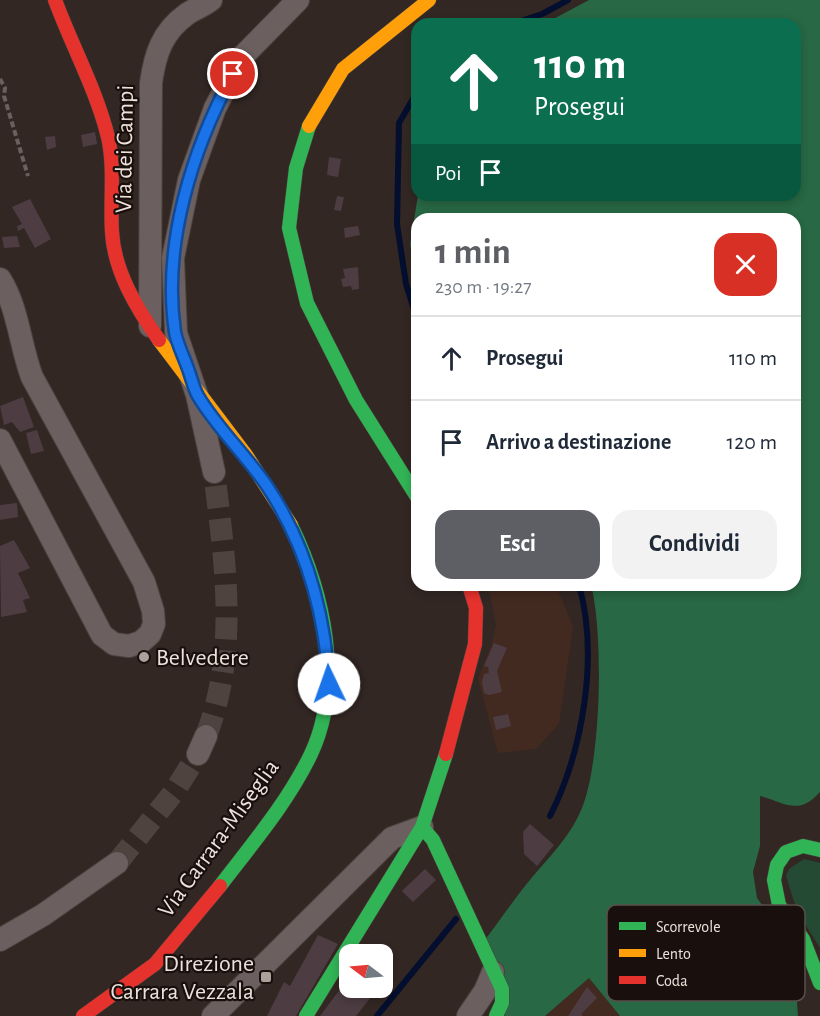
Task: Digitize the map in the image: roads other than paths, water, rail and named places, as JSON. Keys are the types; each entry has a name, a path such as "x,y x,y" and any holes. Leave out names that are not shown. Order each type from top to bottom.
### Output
{"street":[{"name":"Via Carrara-Miseglia","path":"55,0 67,35 101,113 109,140 113,174 112,235 118,266 150,326 197,395 267,486 287,517 302,552 315,594 327,650 329,684 324,718 289,794 192,924 152,966 83,1016"},
{"name":"Via dei Campi","path":"150,326 151,83 154,58 169,30 188,13 211,0"},
{"path":"214,472 197,395 176,333 172,258 189,180 215,108 242,57 298,0"},
{"path":"411,488 356,400 307,303 289,228 296,168 311,121 344,69 429,0"},
{"path":"0,279 9,293 24,355 32,377 144,582 153,611 154,624 150,634 141,642 129,646 114,644 102,635 0,440"},
{"path":"306,1016 427,834 434,797 456,725 475,644 476,608 471,591"},
{"path":"427,834 503,995 496,1016"},
{"path":"213,1016 392,838 427,834"},
{"path":"780,905 774,883 775,870 780,856 796,847 814,846 820,850"},
{"path":"0,940 43,915 117,863"},
{"path":"805,942 820,983"},
{"path":"468,1016 485,991 492,972"}],"waterway":[{"path":"530,18 568,0"},
{"path":"411,102 399,123 397,224 406,284 411,300"},
{"path":"550,816 571,762 584,703 588,642 580,591"},
{"path":"377,1016 456,919"}],"tunnel":[{"path":"206,736 223,671 226,638 225,572 214,472"},
{"path":"117,863 174,792 198,754"}],"place":[{"name":"Belvedere","path":"144,657"},
{"name":"Direzione Carrara Vezzala","path":"266,977"}]}
